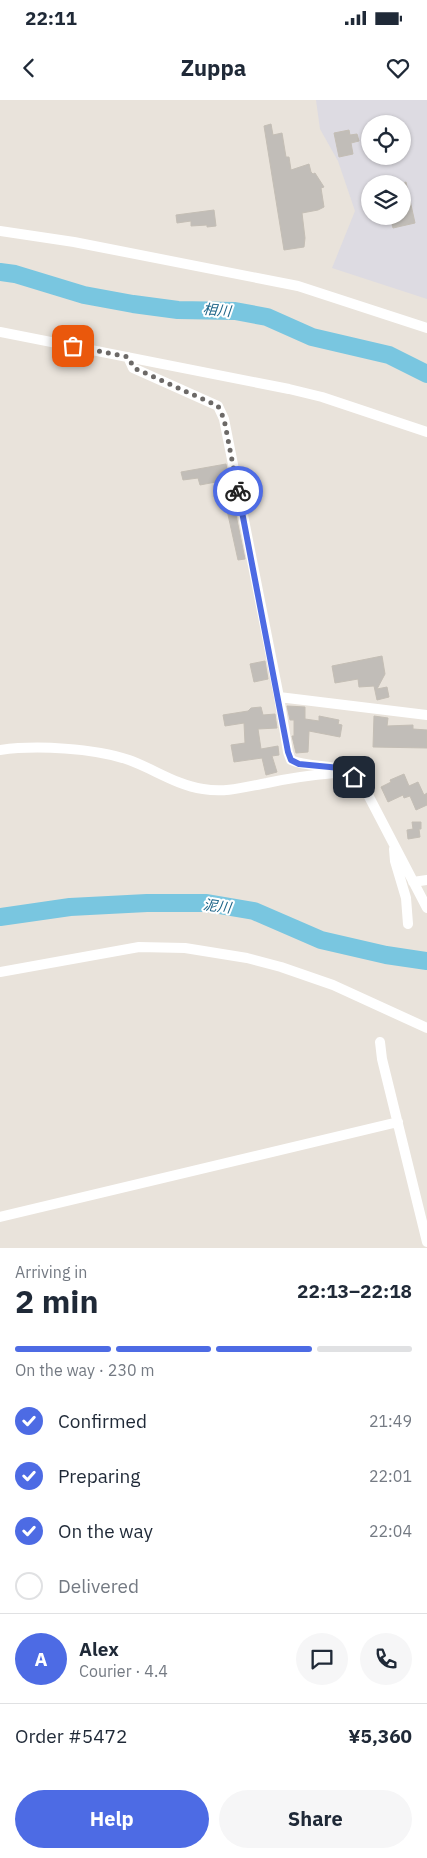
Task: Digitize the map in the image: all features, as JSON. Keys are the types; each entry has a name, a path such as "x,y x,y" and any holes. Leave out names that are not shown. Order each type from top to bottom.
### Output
{"street":[{"path":"0,232 74,242 298,286 427,328"},
{"path":"0,332 289,389 322,397 427,432"},
{"path":"128,357 134,368 218,406 224,419 291,760 299,764 340,768 354,777 365,789 427,908"},
{"path":"279,697 427,715"},
{"path":"0,750 54,748 102,754 128,760 182,784 204,789 230,791 304,776 335,773 340,768"},
{"path":"394,844 395,862 406,898 408,924"},
{"path":"413,882 427,880"},
{"path":"0,972 139,947 185,948 247,958 281,967 333,985 427,1028"},
{"path":"380,1042 382,1059 427,1242"},
{"path":"0,1217 398,1122"}],"shaded area":[{"path":"316,100 427,100 427,299 332,268 355,211 338,161 320,129"}],"building":[{"path":"271,124 273,135 282,133 286,157 289,157 291,170 309,164 311,172 315,173 324,187 321,188 324,207 302,213 305,238 304,247 284,250 264,126"},
{"path":"349,130 350,135 357,134 359,141 351,143 353,154 339,157 334,133"},
{"path":"411,205 415,223 411,224"},
{"path":"214,210 216,226 191,226 191,221 177,223 176,215"},
{"path":"392,225 406,225 393,228"},
{"path":"226,464 230,484 222,486 221,481 200,485 198,478 183,480 181,472"},
{"path":"233,500 245,559 238,560 225,501"},
{"path":"382,656 385,674 377,689 387,687 389,697 377,700 374,686 359,687 358,679 335,683 332,666"},
{"path":"265,661 268,679 254,682 250,664"},
{"path":"287,706 305,707 305,719 319,721 319,716 339,720 338,724 342,725 340,737 309,731 308,752 296,753 292,736 294,736 294,720 290,720"},
{"path":"261,707 263,715 275,714 277,728 258,729 261,749 278,746 279,755 272,756 277,772 266,775 262,758 234,762 231,745 245,743 244,723 225,726 223,715"},
{"path":"374,716 388,718 387,726 413,725 413,729 427,730 427,748 373,747"},
{"path":"404,774 409,786 418,782 424,795 427,793 427,805 416,810 410,796 404,798 403,795 388,802 381,787 391,782 390,780"},
{"path":"412,822 421,822 421,829 419,829 420,837 408,839 407,830 413,829"}],"waterway":[{"name":"相川","path":"0,272 15,274 84,295 133,304 178,310 235,311 267,317 312,337 389,355 427,374"},
{"name":"泥川","path":"0,917 70,907 147,903 207,903 254,911 321,940 386,955 427,961"}],"way so far":[{"path":"73,346 128,357 134,368 147,376 218,406 224,419 238,491"}],"route":[{"path":"238,491 291,760 299,764 340,768 354,777"}]}
